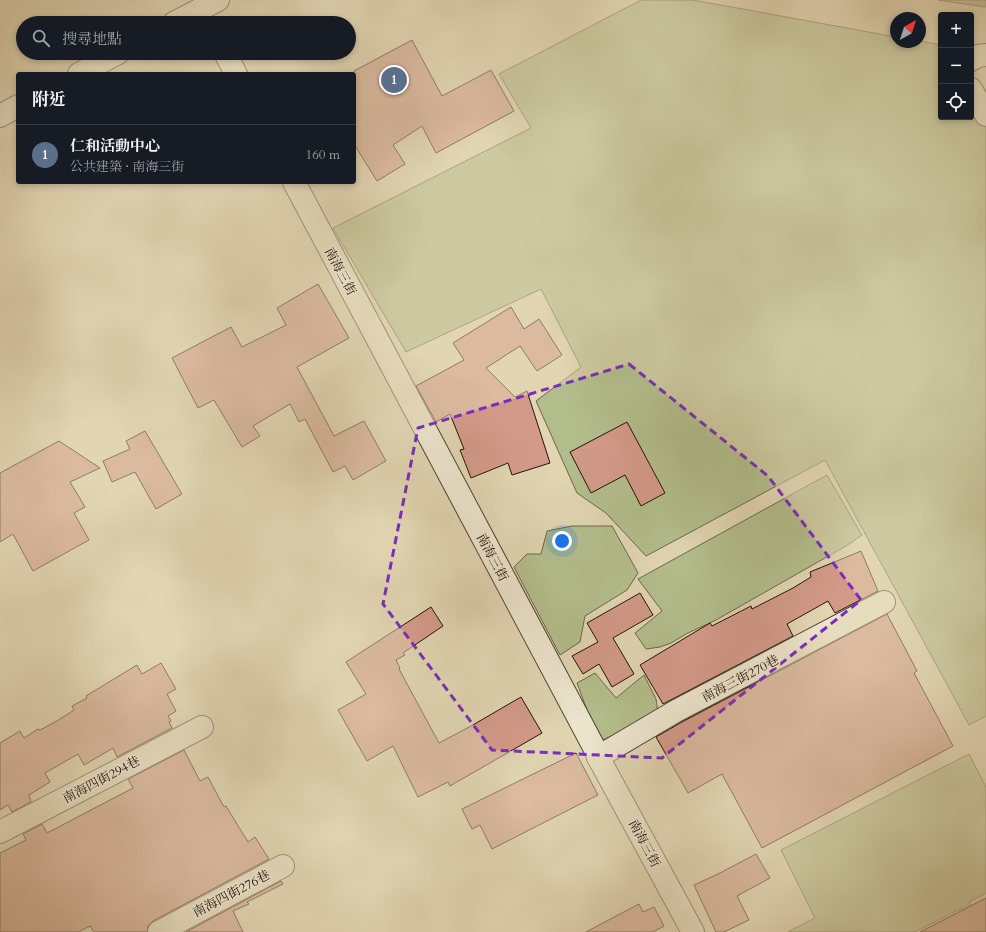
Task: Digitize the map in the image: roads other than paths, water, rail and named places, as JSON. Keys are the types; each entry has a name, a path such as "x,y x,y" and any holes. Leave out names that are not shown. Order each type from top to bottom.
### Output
{"street":[{"path":"193,16 209,10"},
{"path":"974,58 986,55"},
{"path":"82,72 105,60"},
{"path":"229,60 235,72"},
{"path":"974,94 986,115"},
{"path":"0,116 16,107"},
{"name":"南海三街","path":"295,184 598,757 693,932"},
{"name":"南海三街270巷","path":"598,757 676,711 884,602"},
{"name":"南海四街294巷","path":"0,832 202,727"},
{"name":"南海四街276巷","path":"159,932 283,866"}],"place":[{"name":"仁和活動中心","path":"394,80"}]}
